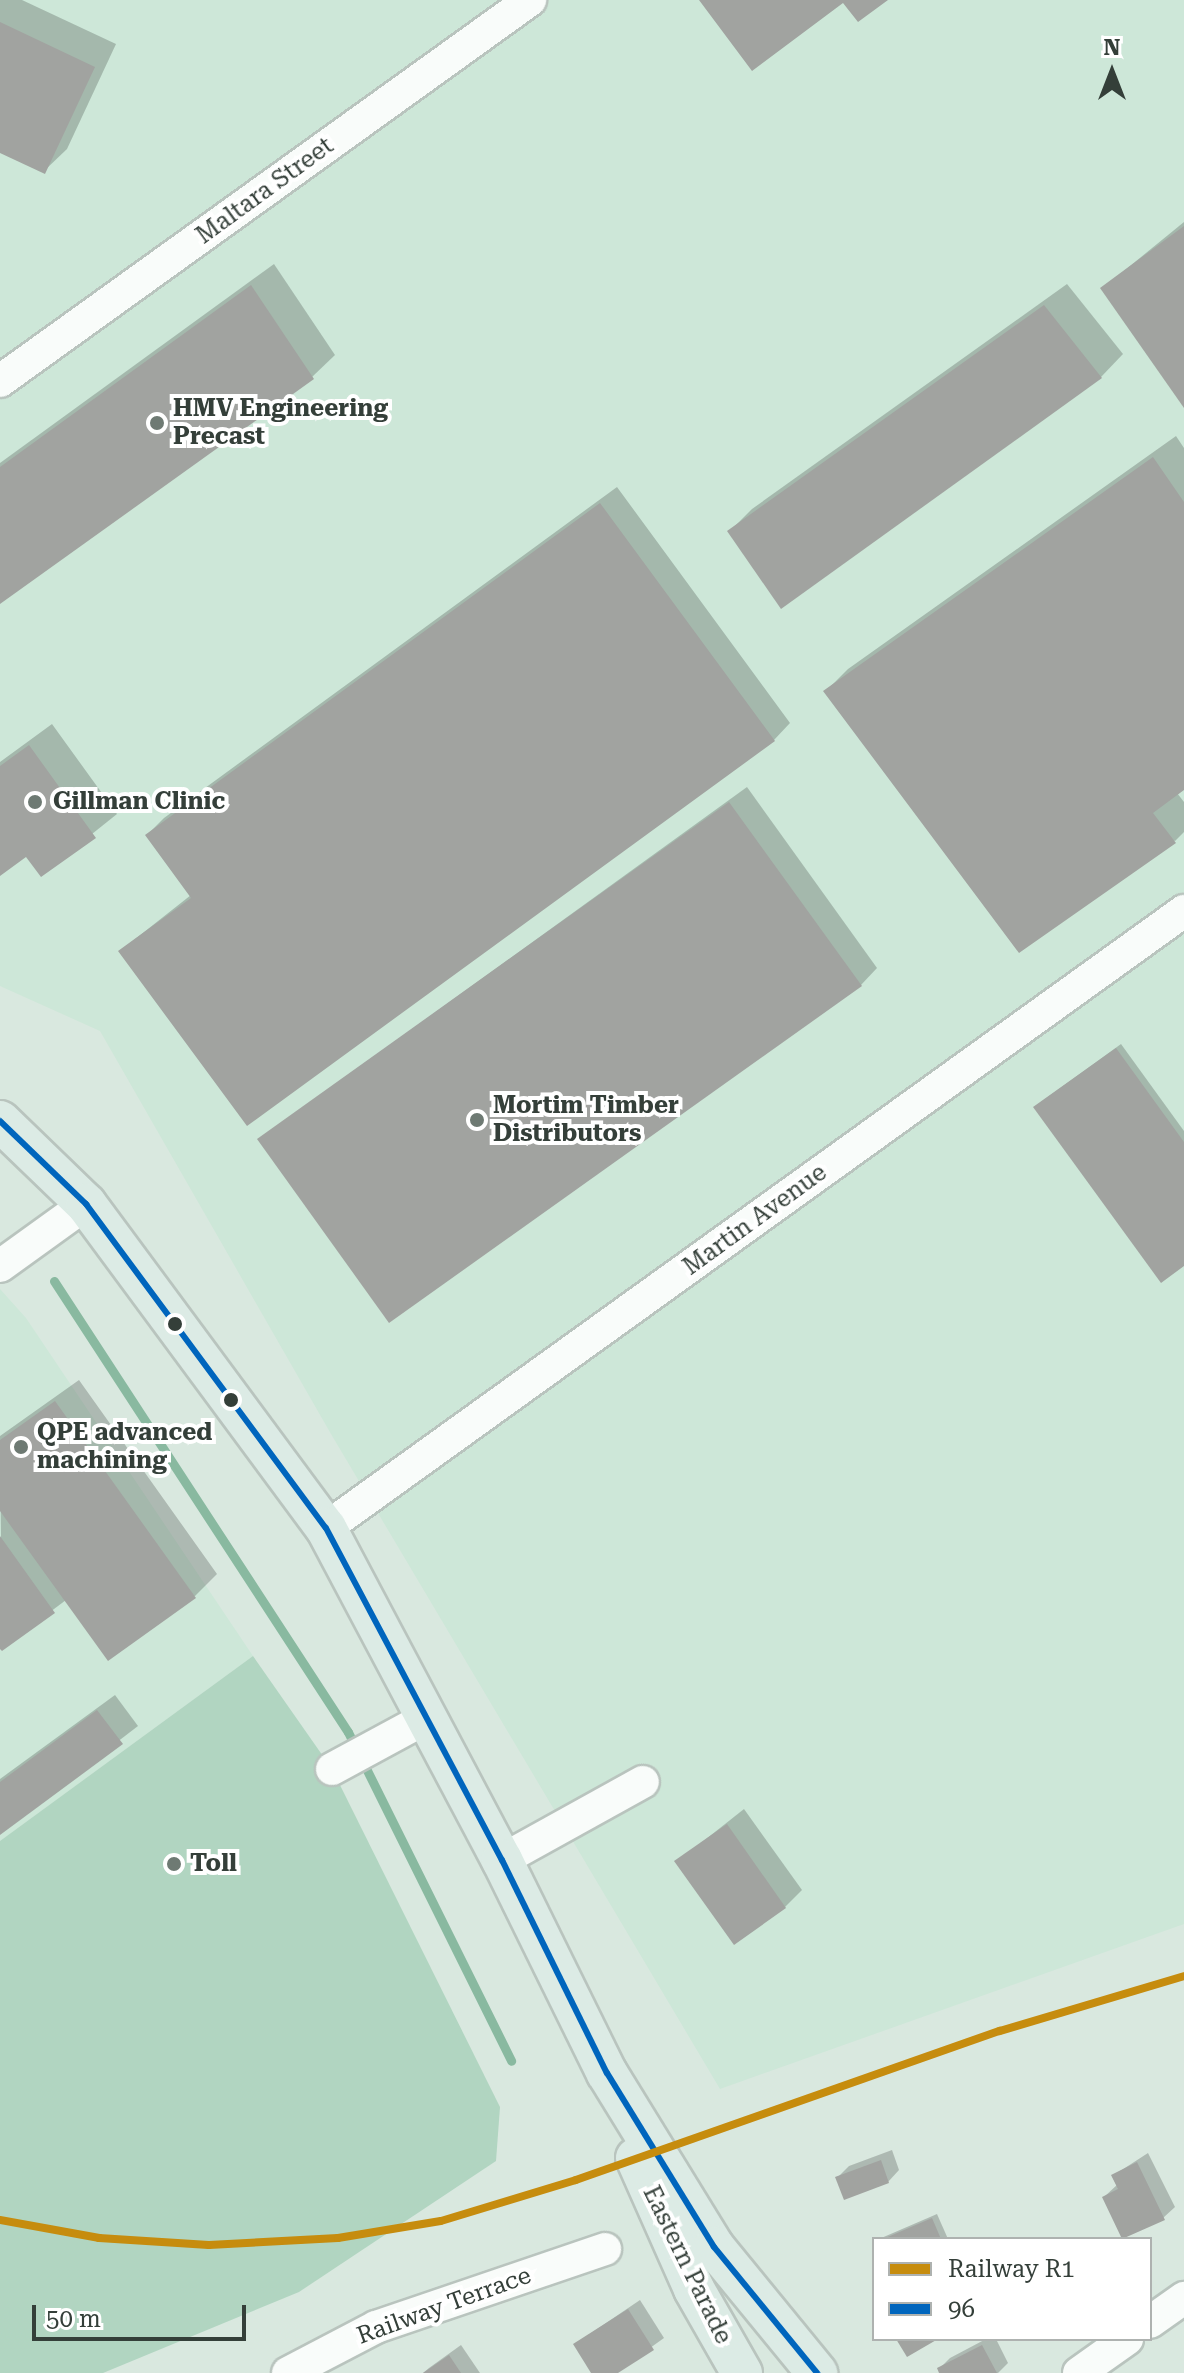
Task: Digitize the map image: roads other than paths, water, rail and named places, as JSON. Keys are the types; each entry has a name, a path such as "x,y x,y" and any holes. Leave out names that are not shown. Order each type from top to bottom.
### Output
{"main road":[{"name":"Eastern Parade","path":"0,1121 86,1204 326,1528 502,1860 603,2065 714,2247 780,2333 817,2373"},
{"name":"Eastern Parade","path":"603,2065 660,2218 742,2373"},
{"path":"764,2373 763,2350 780,2333"}],"street":[{"name":"Maltara Street","path":"0,381 530,0"},
{"name":"Martin Avenue","path":"326,1528 1184,911"},
{"path":"0,1266 86,1204"},
{"path":"332,1769 428,1717"},
{"path":"502,1860 643,1782"},
{"name":"Railway Terrace","path":"288,2373 376,2327 605,2249"},
{"path":"1152,2321 1184,2298"},
{"path":"1079,2373 1124,2341"}],"waterway":[{"path":"54,1281 348,1732 511,2061"}],"rail line":[{"name":"R1","path":"0,2220 99,2238 209,2245 338,2238 441,2221 576,2180 1000,2031 1184,1976"}],"place":[{"name":"HMV Engineering Precast","path":"157,423"},
{"name":"Gillman Clinic","path":"35,802"},
{"name":"Mortim Timber Distributors","path":"477,1120"},
{"name":"QPE advanced machining","path":"21,1447"},
{"name":"Toll","path":"174,1864"}]}
